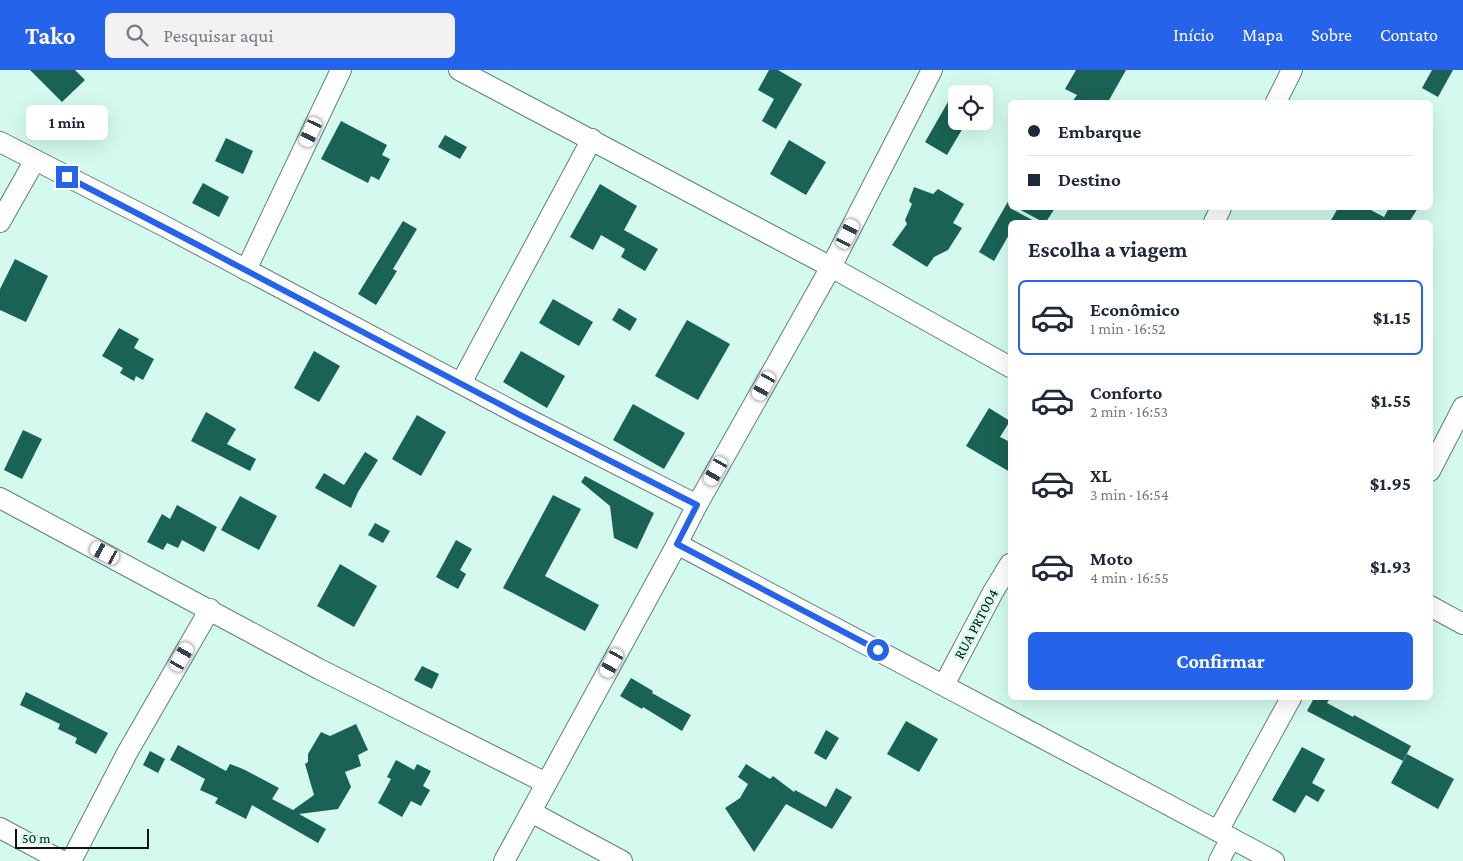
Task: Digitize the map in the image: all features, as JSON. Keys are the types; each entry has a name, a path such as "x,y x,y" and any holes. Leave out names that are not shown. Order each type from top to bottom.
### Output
{"street":[{"path":"246,270 341,70"},
{"path":"459,70 831,266 1008,366"},
{"path":"504,861 697,505 831,266 932,70"},
{"path":"1277,100 1292,70"},
{"path":"461,383 592,139"},
{"path":"0,142 697,505"},
{"path":"0,222 35,160"},
{"path":"1433,465 1463,407"},
{"path":"0,498 319,669 546,783"},
{"path":"677,544 1274,861"},
{"name":"RUA PRT004","path":"944,685 1008,567"},
{"path":"1433,608 1463,624"},
{"path":"71,861 127,753 210,609"},
{"path":"1219,861 1224,834 1290,700"},
{"path":"530,812 622,861"},
{"path":"0,828 62,861"}],"building":[{"path":"30,70 75,70 85,80 62,102"},
{"path":"769,70 778,70 802,84 776,129 762,121 774,99 758,90"},
{"path":"1076,70 1126,70 1109,100 1073,100 1077,95 1065,89"},
{"path":"1432,70 1453,70 1438,97 1422,88"},
{"path":"948,102 948,130 962,130 947,155 925,142"},
{"path":"341,121 387,145 382,155 390,159 379,180 371,176 368,183 321,159"},
{"path":"445,135 467,147 460,159 438,147"},
{"path":"226,138 253,151 243,174 215,161"},
{"path":"789,140 826,162 806,195 770,174"},
{"path":"203,183 229,197 219,217 192,203"},
{"path":"600,184 637,206 624,230 658,249 645,271 621,257 625,249 601,235 593,250 570,237"},
{"path":"914,187 933,194 938,189 964,204 953,223 962,228 948,250 934,257 927,267 892,245 907,224 905,220 912,204 909,201"},
{"path":"1008,201 1008,210 1014,210 1032,220 1008,220 1008,236 994,261 979,252"},
{"path":"1021,210 1054,210 1047,220 1039,220"},
{"path":"1337,210 1371,210 1384,217 1388,210 1417,210 1410,220 1331,220"},
{"path":"403,221 417,229 393,269 397,271 376,305 358,294"},
{"path":"15,259 48,276 26,322 0,310 0,289"},
{"path":"553,299 593,322 579,346 539,323"},
{"path":"619,308 637,319 630,331 612,320"},
{"path":"687,320 730,344 698,400 655,376"},
{"path":"119,328 139,339 134,348 154,359 143,380 136,376 134,381 120,373 123,368 102,356"},
{"path":"314,351 340,366 319,402 294,388"},
{"path":"521,351 565,376 547,408 503,382"},
{"path":"633,404 685,433 664,469 613,440"},
{"path":"989,408 1008,420 1008,424 1000,437 1008,441 1008,471 966,446"},
{"path":"206,412 236,429 227,444 256,459 250,471 191,441"},
{"path":"417,415 446,432 421,476 392,459"},
{"path":"23,430 42,439 22,479 4,470"},
{"path":"365,452 378,460 358,492 351,508 315,488 324,473 344,485"},
{"path":"585,476 654,513 637,549 614,538 610,506 581,482"},
{"path":"553,495 581,509 545,576 599,605 585,631 503,588"},
{"path":"240,496 277,516 259,550 221,530"},
{"path":"177,505 217,527 204,552 182,540 178,548 167,543 163,550 147,542 162,514 170,519"},
{"path":"375,523 390,531 383,543 368,535"},
{"path":"456,540 472,549 460,570 466,574 458,589 436,577"},
{"path":"340,564 377,586 354,627 317,606"},
{"path":"422,666 439,674 432,689 414,680"},
{"path":"631,678 653,691 652,693 691,715 682,731 643,707 642,709 620,696"},
{"path":"26,692 108,733 96,754 75,743 77,738 58,729 60,724 20,705"},
{"path":"1313,700 1329,700 1327,703 1353,717 1354,715 1411,746 1403,761 1307,711"},
{"path":"906,721 938,739 919,772 887,754"},
{"path":"356,724 368,750 358,755 361,766 345,772 351,787 338,809 299,814 326,829 318,843 252,805 246,819 215,803 218,798 200,790 205,779 170,760 178,745 226,771 230,764 243,769 279,788 272,799 293,810 314,795 305,764 308,762 308,754 321,732 330,736"},
{"path":"826,730 839,738 826,760 814,753"},
{"path":"1302,747 1325,759 1312,783 1325,790 1318,802 1306,795 1295,813 1272,800"},
{"path":"150,751 165,759 158,773 143,765"},
{"path":"1407,754 1454,779 1438,809 1391,783"},
{"path":"396,760 414,770 417,764 431,771 423,786 430,790 421,806 411,801 402,817 378,803 391,779 387,777"},
{"path":"746,764 770,779 773,776 794,792 795,790 826,807 836,788 852,797 832,829 786,804 754,852 725,808 740,798 748,784 738,777"}],"route":[{"path":"67,177 520,415 697,505 677,544 878,650"}]}
